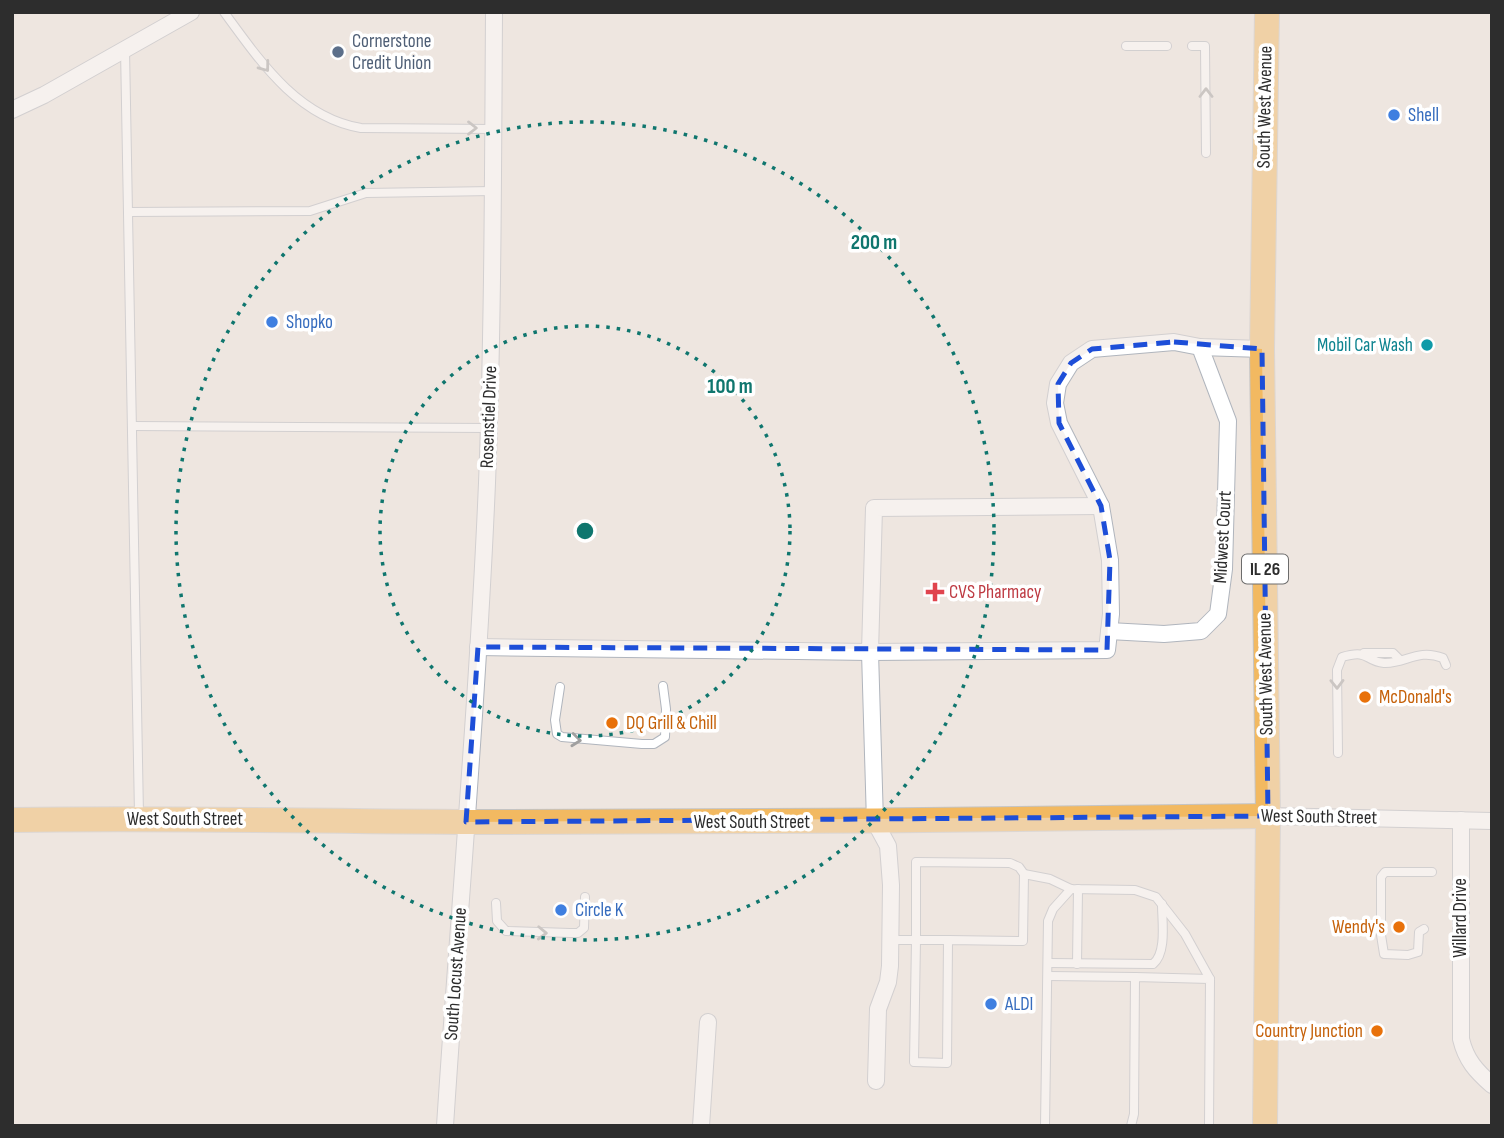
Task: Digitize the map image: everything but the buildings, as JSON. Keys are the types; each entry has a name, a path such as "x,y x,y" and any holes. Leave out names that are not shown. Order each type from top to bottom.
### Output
{"main road":[{"name":"South West Avenue","path":"1265,1126 1268,816 1262,349 1267,12"},
{"name":"West South Street","path":"12,820 139,818 466,822 875,822 1268,816"}],"street":[{"path":"12,110 191,12"},
{"name":"Rosenstiel Drive","path":"466,822 489,428 493,307 494,12"},
{"path":"478,647 870,652 1107,650 1111,614 1110,560 1101,506 1059,423 1055,403 1058,384 1071,363 1092,349 1174,342 1200,347 1262,349"},
{"name":"Midwest Court","path":"1109,631 1164,635 1201,631 1218,614 1224,569 1228,421 1200,347"},
{"path":"876,1081 878,1009 890,975 891,864 888,846 875,822 870,652 874,508 1101,506"},
{"name":"West South Street","path":"1268,816 1492,821"},
{"name":"Willard Drive","path":"1461,820 1461,1039 1465,1055 1476,1071 1492,1084"},
{"name":"South Locust Avenue","path":"445,1126 466,822"},
{"path":"701,1126 708,1022"}],"lane":[{"path":"224,12 274,78 322,116 346,126 362,128 493,129"},
{"path":"1126,46 1167,46"},
{"path":"1192,46 1205,46 1206,153"},
{"path":"125,49 139,818"},
{"path":"128,212 310,211 366,193 493,191"},
{"path":"132,426 489,428"},
{"path":"1338,753 1337,670 1342,657 1361,653 1383,663 1417,654 1436,655 1443,658 1446,665"},
{"path":"560,687 555,720 557,734 575,740 653,744 665,737 663,686"},
{"path":"891,940 916,940 948,940 1023,941 1024,874 1019,867 1010,863 916,862 916,940 914,1062 947,1063 948,940"},
{"path":"1424,929 1419,932 1418,952 1408,955 1384,954 1381,935 1381,877 1385,872 1432,872"},
{"path":"1024,874 1050,878 1074,889 1135,890 1150,894 1162,903 1188,940 1210,979 1209,1126"},
{"path":"1045,1126 1049,916 1056,905 1074,889"},
{"path":"1074,889 1077,964"},
{"path":"496,903 497,921 506,931 578,933 584,928 585,897"},
{"path":"1048,963 1147,965 1155,962 1161,953 1162,903"},
{"path":"1048,976 1210,979"},
{"path":"1131,1126 1134,1114 1135,977"}],"highlighted area":[{"path":"1174,342 1262,349 1268,816 466,822 478,647 1107,650 1110,560 1101,506 1059,423 1058,384 1071,363 1092,349"}],"place":[{"name":"Cornerstone Credit Union","path":"338,52"},
{"name":"Shell","path":"1394,115"},
{"name":"Shopko","path":"272,322"},
{"name":"Mobil Car Wash","path":"1427,345"},
{"name":"CVS Pharmacy","path":"935,592"},
{"name":"McDonald's","path":"1365,697"},
{"name":"DQ Grill & Chill","path":"612,723"},
{"name":"Circle K","path":"561,910"},
{"name":"Wendy's","path":"1399,927"},
{"name":"ALDI","path":"991,1004"},
{"name":"Country Junction","path":"1377,1031"}]}
